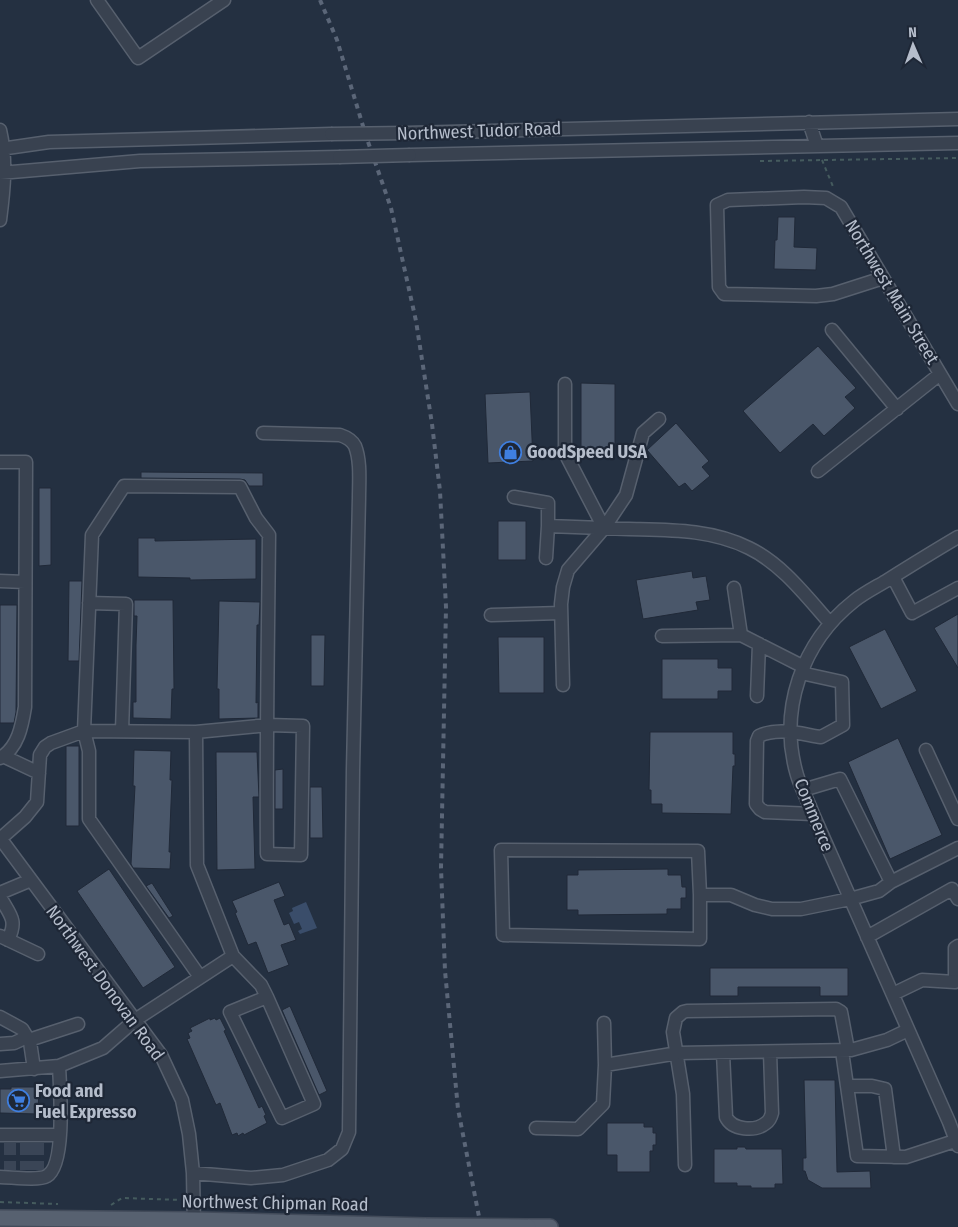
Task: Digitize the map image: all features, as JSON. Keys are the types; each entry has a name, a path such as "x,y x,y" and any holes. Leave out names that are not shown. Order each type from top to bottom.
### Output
{"main road":[{"name":"Northwest Chipman Road","path":"0,1218 195,1223 550,1227"}],"street":[{"path":"98,0 138,58 224,0"},
{"name":"Northwest Tudor Road","path":"2,149 49,142 958,119"},
{"path":"809,122 817,146"},
{"path":"0,130 2,149 0,220"},
{"name":"Northwest Tudor Road","path":"2,173 140,161 958,143"},
{"path":"841,207 826,198 804,197 728,200 717,205 719,287 724,294 816,296 833,294 883,278"},
{"name":"Northwest Main Street","path":"841,207 958,404"},
{"path":"832,330 897,409"},
{"path":"818,470 940,374"},
{"path":"565,384 565,453 604,528"},
{"path":"563,685 561,613 563,587 568,570 604,528 626,495 643,433 659,419"},
{"path":"193,1173 251,1178 283,1175 328,1160 342,1149 349,1132 352,810 359,498 358,458 355,446 349,438 340,434 263,433"},
{"path":"0,462 26,462 25,707 16,742 2,757 39,773"},
{"path":"0,838 25,817 38,802 40,755 44,747 56,741 84,731 196,732 268,725 303,726 301,855 267,854 268,725 269,535 256,518 240,487 124,486 92,535 84,731 89,751 89,819 200,977"},
{"path":"514,497 548,503 546,558"},
{"path":"548,526 681,530 716,536 749,548 777,567 800,589 830,623"},
{"name":"Commerce","path":"957,1142 950,1122 803,790 797,775 790,732 791,709 802,670 818,638 830,623 855,600 958,537"},
{"path":"893,576 912,614 958,588"},
{"path":"0,581 25,582"},
{"path":"734,588 741,635"},
{"path":"89,603 126,604 122,731"},
{"path":"491,615 561,613"},
{"path":"662,636 741,635 802,670 842,682 843,724 822,737 790,732 772,732 759,736 757,741 756,804 765,812 813,814"},
{"path":"757,696 759,644"},
{"path":"196,732 197,865 233,956 262,985 314,1104 282,1118 230,1012 266,997"},
{"path":"926,750 958,819"},
{"path":"803,790 840,778 891,882"},
{"name":"Northwest Donovan Road","path":"0,838 160,1055 182,1100 189,1134 195,1223"},
{"path":"700,895 731,895 755,905 772,909 801,909 879,891 891,882 958,848"},
{"path":"501,850 698,851 700,895 700,939 503,935 501,850"},
{"path":"0,893 31,880"},
{"path":"867,937 952,889 958,899"},
{"path":"0,897 14,929 4,938 38,954"},
{"path":"892,994 922,980 957,982 955,948 958,946"},
{"path":"0,1071 59,1066 103,1048 135,1020 233,956"},
{"path":"685,1165 683,1094 673,1054 673,1032 674,1021 679,1015 688,1011 836,1009 841,1012 847,1086 857,1156 906,1157 957,1142"},
{"path":"0,1017 22,1029 28,1038 34,1068"},
{"path":"0,1044 14,1043 78,1024"},
{"path":"536,1128 578,1129 603,1104 605,1065 604,1024"},
{"path":"605,1065 673,1054 845,1051 887,1040 908,1030"},
{"path":"724,1053 726,1117 732,1125 740,1128 753,1128 765,1124 772,1113 770,1052"},
{"path":"7,1175 48,1175 53,1169 60,1146 59,1066"},
{"path":"847,1086 872,1086 885,1089 894,1156"},
{"path":"7,1138 32,1139 60,1135"}],"path":[{"path":"817,146 841,207"},
{"path":"105,1208 122,1198 179,1200"},
{"path":"0,1202 60,1204"}],"water":[{"path":"306,902 317,928 300,934 298,931 302,929 299,922 294,924 289,913 293,911 292,908"}],"building":[{"path":"778,217 795,217 794,247 817,248 816,270 774,269"},
{"path":"818,346 856,388 845,397 855,408 824,436 813,424 780,453 743,411"},
{"path":"581,383 615,384 615,453 603,453 604,456 592,456 592,453 581,453"},
{"path":"530,392 533,461 488,463 485,394"},
{"path":"676,423 709,461 702,467 710,476 692,491 685,483 679,487 647,450"},
{"path":"141,472 263,473 263,486 249,486 245,480 240,479 141,478"},
{"path":"39,488 51,488 51,565 39,566"},
{"path":"498,521 526,521 526,560 498,560"},
{"path":"138,538 155,538 155,541 256,539 256,579 190,580 190,578 138,577"},
{"path":"692,571 693,578 706,576 710,600 696,602 698,610 643,619 636,580"},
{"path":"69,581 82,581 79,661 68,661"},
{"path":"134,600 173,600 174,689 172,689 171,719 133,718 133,702 136,702 137,616 134,616"},
{"path":"219,601 260,602 259,625 257,625 256,703 258,702 258,718 219,719 219,689 217,689"},
{"path":"0,605 17,605 16,712 14,723 0,723"},
{"path":"958,614 958,668 934,628"},
{"path":"885,629 917,691 881,709 849,647"},
{"path":"311,635 325,635 324,686 311,686"},
{"path":"498,637 544,637 544,693 499,693"},
{"path":"662,659 718,659 718,668 732,668 732,691 718,691 718,699 662,699"},
{"path":"650,732 733,732 735,766 733,766 731,814 662,813 662,804 651,804 651,790 649,790"},
{"path":"898,738 942,835 890,859 848,762"},
{"path":"66,746 79,746 79,826 66,826"},
{"path":"134,750 171,751 170,869 133,868 131,864 135,786 133,786"},
{"path":"216,752 257,752 259,797 253,797 255,869 217,870"},
{"path":"283,769 283,809 275,809 275,770"},
{"path":"310,787 322,787 323,838 310,838"},
{"path":"109,869 175,967 143,988 77,891"},
{"path":"668,869 668,875 681,875 682,887 686,887 686,898 681,898 681,909 667,909 667,914 578,915 578,910 567,910 567,875 578,875 578,870"},
{"path":"279,882 285,896 274,900 284,925 289,923 296,940 281,945 289,965 268,973 256,942 248,945 232,901"},
{"path":"152,883 173,916 169,918 146,886"},
{"path":"710,968 848,968 848,996 820,996 820,987 738,987 738,996 710,996"},
{"path":"290,1006 327,1091 319,1095 282,1010"},
{"path":"210,1018 210,1020 215,1018 216,1020 220,1018 259,1108 262,1106 266,1115 264,1116 267,1123 244,1135 243,1133 238,1136 237,1133 232,1135 220,1103 216,1105 187,1039 190,1038 188,1033 192,1031 190,1028"},
{"path":"804,1080 835,1080 837,1172 870,1171 871,1188 822,1188 808,1180 805,1171 803,1171 803,1158 806,1158"},
{"name":"Food and Fuel Expresso","path":"11,1087 39,1087 38,1114 0,1113 0,1089 11,1089"},
{"path":"607,1123 644,1123 644,1127 653,1127 653,1133 656,1133 656,1145 653,1145 653,1151 650,1151 650,1172 617,1172 617,1155 607,1155"},
{"path":"737,1147 745,1147 746,1149 782,1149 783,1184 775,1184 775,1188 751,1188 751,1186 737,1186 737,1183 714,1183 714,1149 737,1149"}],"tunnel":[{"path":"10,1143 10,1170"},
{"path":"26,1143 26,1170"},
{"path":"38,1143 38,1170"}],"railway":[{"path":"320,0 337,40 366,136 391,208 416,321 432,424 440,491 446,607 441,868 445,971 458,1109 481,1227"}],"place":[{"name":"GoodSpeed USA","path":"511,452"},
{"name":"Food and Fuel Expresso","path":"19,1101"}]}
